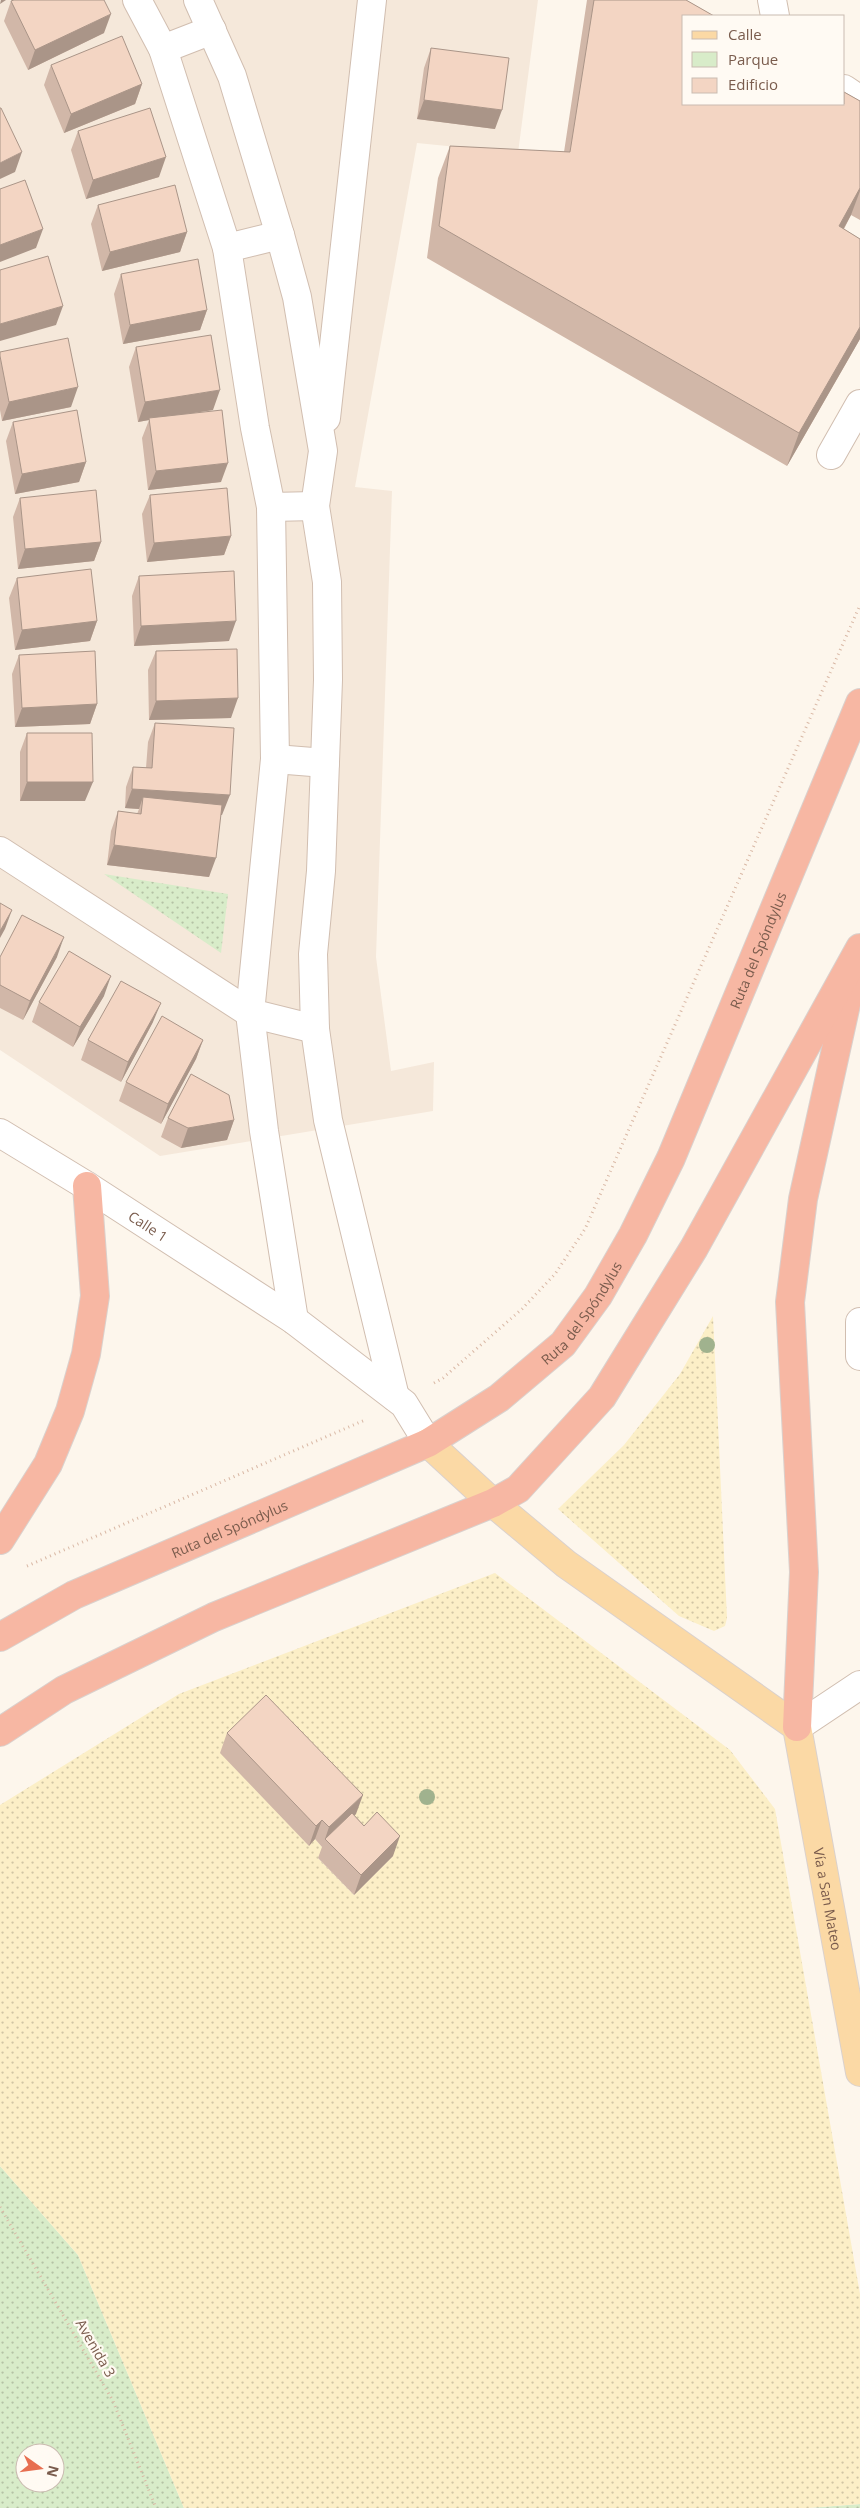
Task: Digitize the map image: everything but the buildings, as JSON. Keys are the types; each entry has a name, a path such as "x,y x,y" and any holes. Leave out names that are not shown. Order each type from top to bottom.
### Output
{"highway":[{"name":"Ruta del Spóndylus","path":"0,1637 74,1595 428,1444 499,1398 562,1344 598,1296 632,1235 671,1158 860,703"},
{"path":"0,1732 64,1690 214,1617 493,1503 518,1489 602,1397 694,1248 858,953"},
{"path":"796,1727 804,1572 790,1302 803,1199 858,953"},
{"path":"0,1540 48,1464 70,1411 86,1354 95,1296 87,1186"}],"main road":[{"path":"428,1444 493,1503 566,1564 796,1727"},
{"name":"Vía a San Mateo","path":"796,1727 860,2072"}],"street":[{"path":"137,0 163,49 227,248 255,428 271,507 275,759 250,1013 264,1131 294,1320"},
{"path":"198,0 232,76 280,235 297,297 322,452"},
{"path":"372,0 316,506 327,582 328,680 321,872 313,954 315,1029 328,1120 399,1400 428,1444"},
{"path":"772,0 775,15"},
{"path":"163,49 212,30"},
{"path":"845,90 860,100"},
{"path":"227,248 280,235"},
{"path":"831,455 860,404"},
{"path":"271,507 316,506"},
{"path":"275,759 325,763"},
{"path":"0,851 250,1013 315,1029"},
{"name":"Calle 1","path":"0,1133 87,1186 294,1320 399,1400"},
{"path":"860,1322 860,1356"},
{"path":"796,1727 860,1685"}],"path":[{"path":"25,1567 399,1400 443,1378 522,1309 555,1274 585,1229 860,605"},
{"name":"Avenida 3","path":"0,2207 113,2401 156,2508"}],"shaded area":[{"path":"0,0 538,0 518,153 417,143 355,487 392,491 376,957 391,1071 434,1062 433,1111 160,1156 0,1050"}],"green space":[{"path":"104,874 228,894 221,953"},
{"path":"0,2166 78,2255 184,2508 0,2508"},
{"path":"860,2504 860,2508 808,2508"}],"sand":[{"path":"713,1316 727,1618 725,1626 714,1631 679,1616 558,1509 624,1445 680,1374"},
{"path":"495,1573 730,1750 775,1809 860,2294 860,2504 808,2508 184,2508 78,2255 0,2166 0,1805 179,1694","holes":["355,1814 322,1847 315,1839","393,1856 354,1895 318,1858"]}]}
